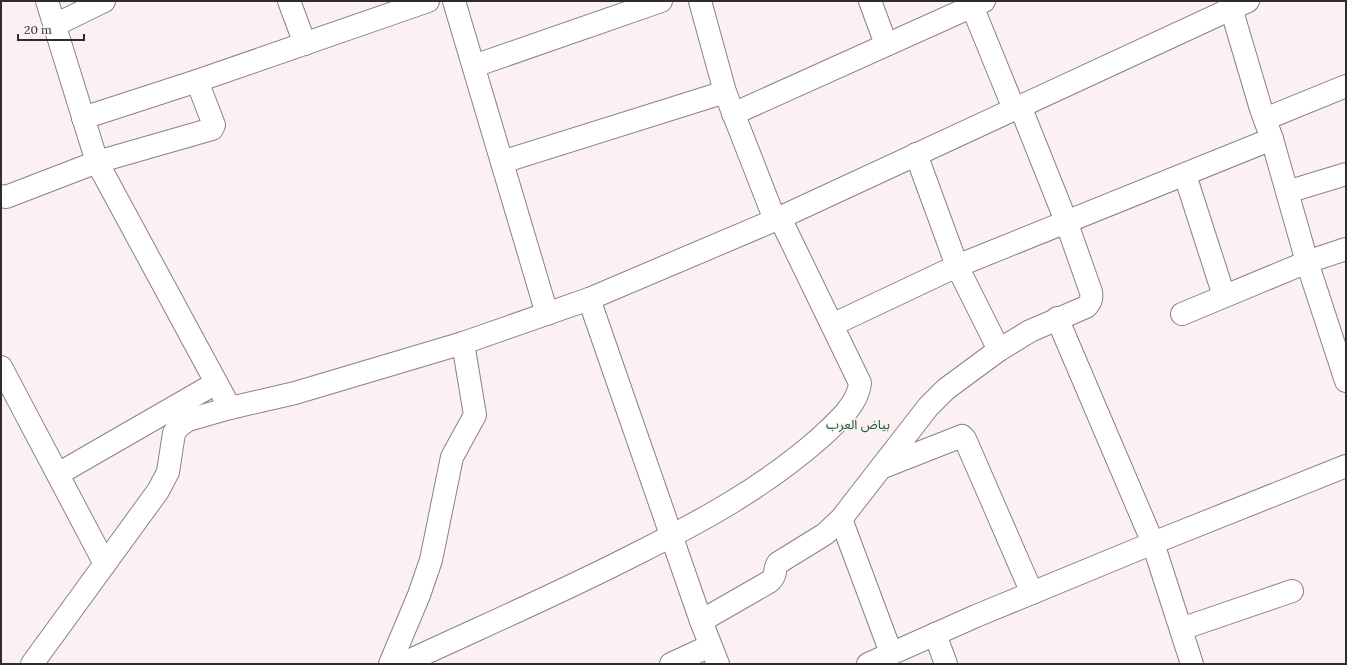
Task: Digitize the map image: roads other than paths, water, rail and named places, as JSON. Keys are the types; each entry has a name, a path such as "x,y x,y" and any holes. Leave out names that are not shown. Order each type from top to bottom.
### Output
{"street":[{"path":"47,1 82,118 97,162 230,408"},
{"path":"55,25 104,1"},
{"path":"288,1 305,44"},
{"path":"82,118 197,81 428,1"},
{"path":"454,1 547,314"},
{"path":"474,66 660,1"},
{"path":"402,664 594,576 671,537 741,498 778,472 837,422 856,396 860,383 832,325 777,219 733,114 725,92 700,1"},
{"path":"870,1 886,44"},
{"path":"701,621 769,582 776,575 778,563 825,534 841,519 934,399 999,350 1030,331 1057,318 1086,307 1092,298 1066,221 1017,108 980,2 733,114"},
{"path":"32,664 165,481 168,472 174,433 179,426 188,420 230,408 295,393 463,343 589,299 777,219 1017,108 1236,3 1268,129 1307,262 1346,381"},
{"path":"1,196 6,197 97,162 212,129 214,125 197,81"},
{"path":"832,325 957,266 1066,221 1185,175 1346,86"},
{"path":"502,162 725,92"},
{"path":"916,154 957,266 999,350"},
{"path":"1287,192 1346,174"},
{"path":"1185,175 1224,296"},
{"path":"1182,314 1307,262 1346,249"},
{"path":"589,299 671,537 714,655 671,664"},
{"path":"1057,318 1153,543 1192,664"},
{"path":"390,664 419,595 431,560 452,457 475,415 463,343"},
{"path":"1,367 105,564"},
{"path":"58,474 216,383"},
{"path":"882,467 962,436 965,439 1032,593"},
{"path":"868,664 934,634 1032,593 1346,466"},
{"path":"841,519 891,653"},
{"path":"1181,629 1292,592"},
{"path":"934,634 946,664"}],"district":[{"name":"بياض العرب","path":"858,424"}]}
